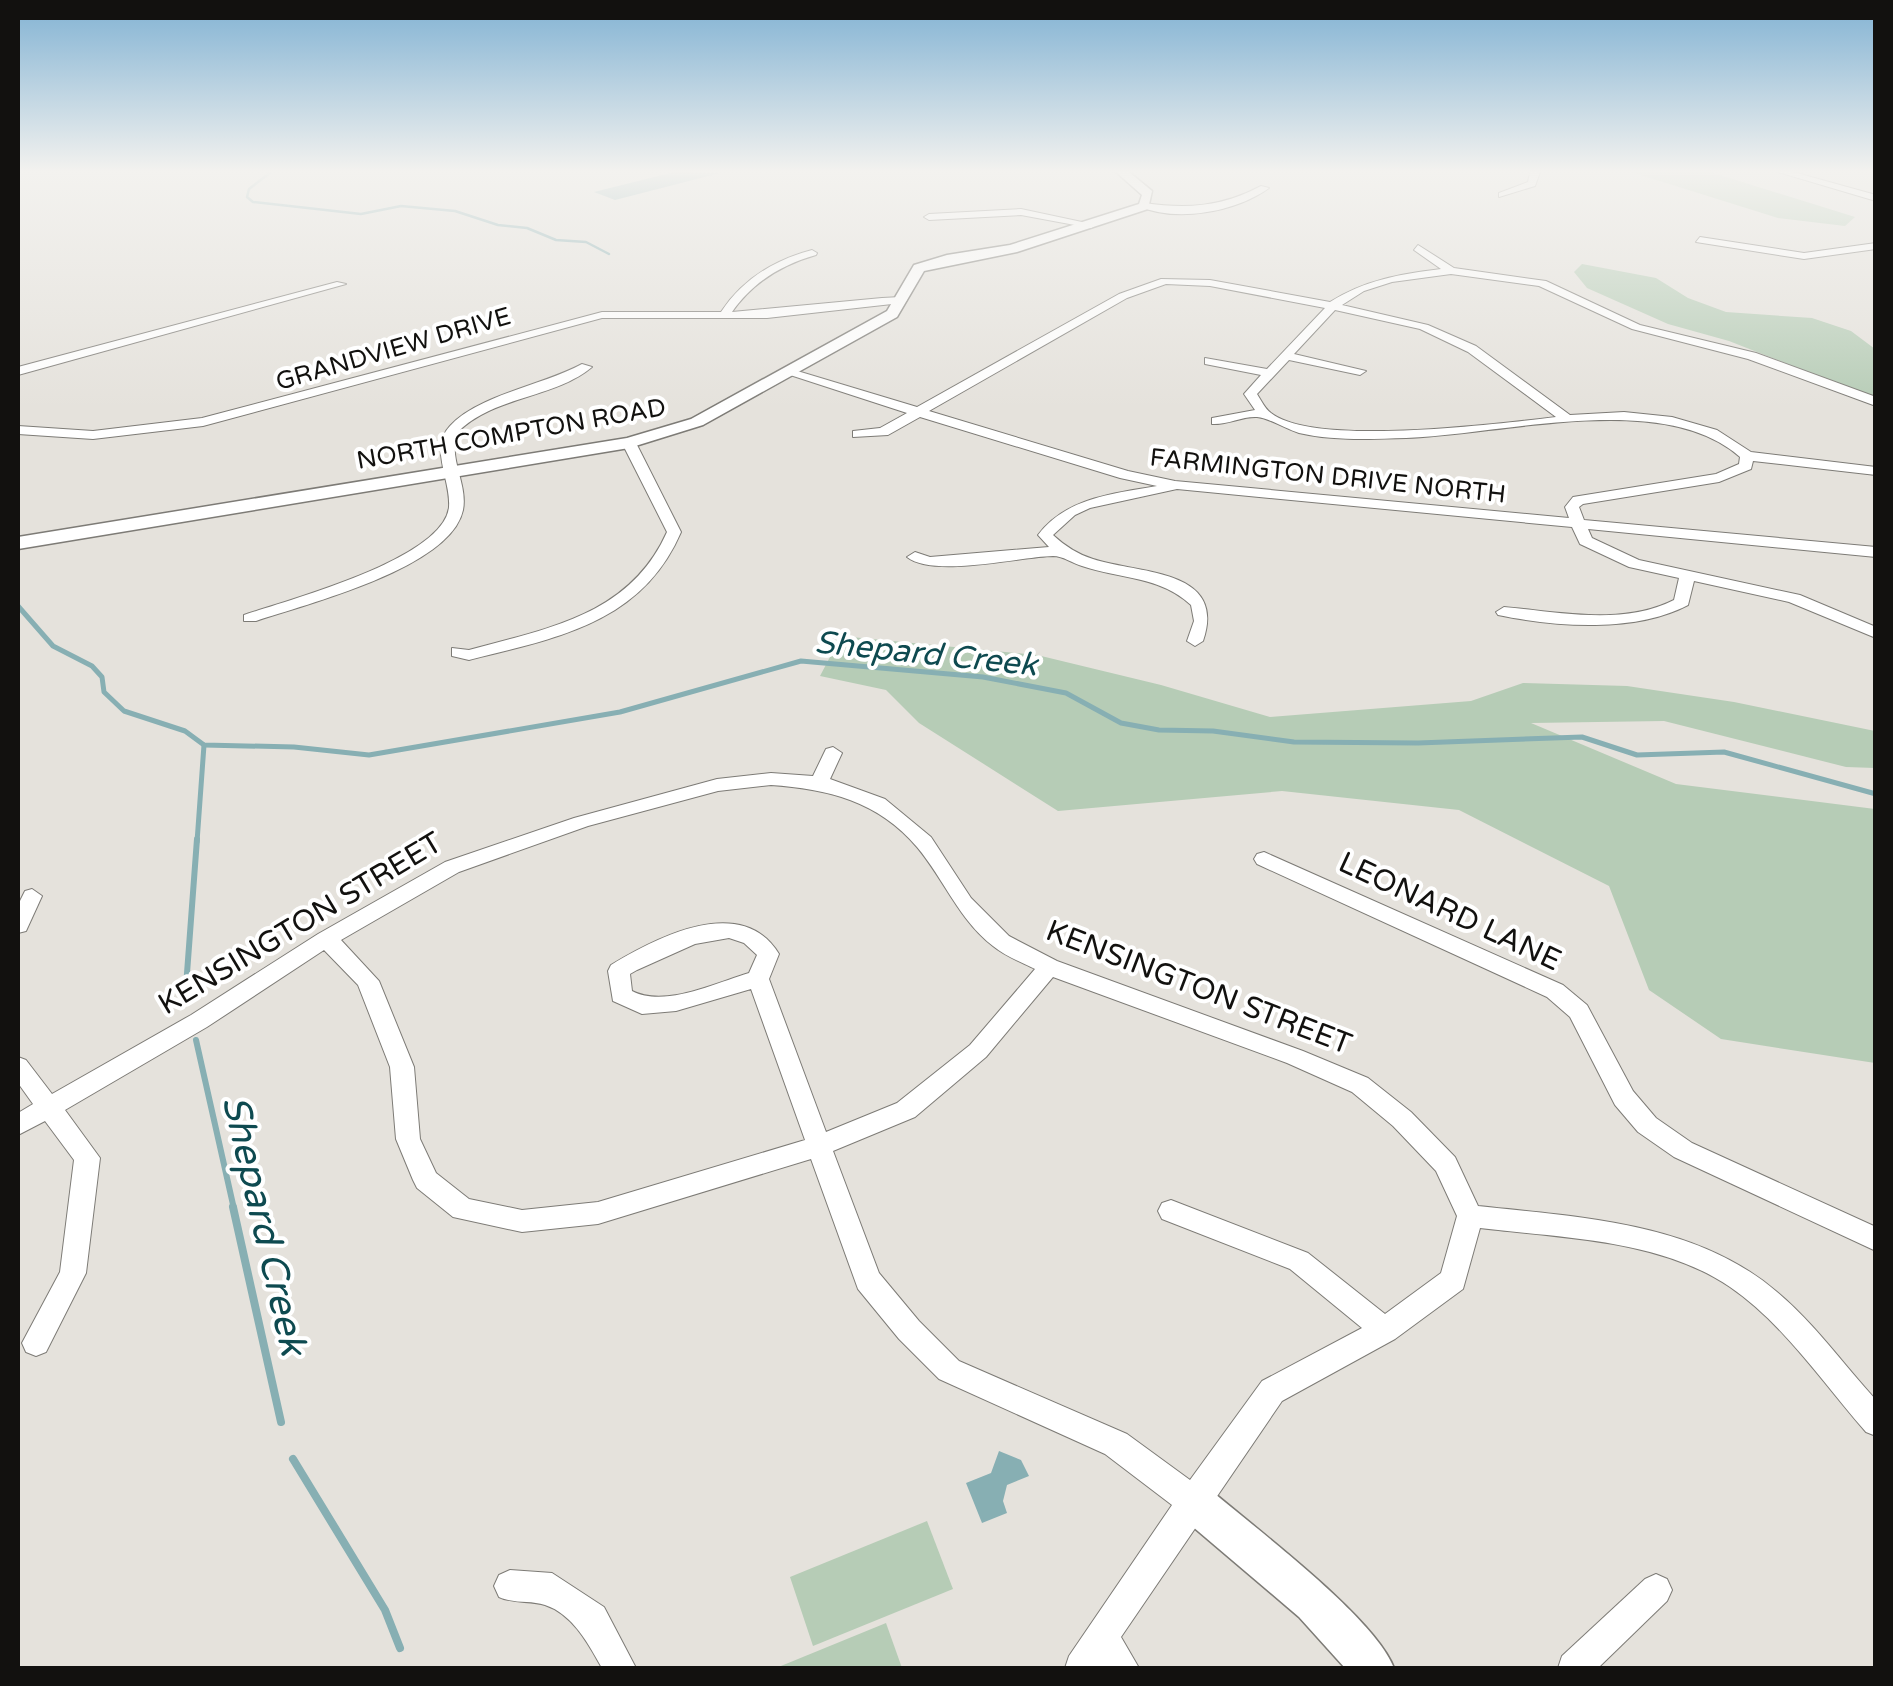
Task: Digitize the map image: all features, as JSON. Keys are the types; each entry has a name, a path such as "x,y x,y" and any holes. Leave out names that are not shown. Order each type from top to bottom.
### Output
{"street":[{"name":"NORTH COMPTON ROAD","path":"18,543 628,443 697,422 892,314 912,274 931,263 1002,251"},
{"path":"1422,251 1451,271"},
{"path":"1769,251 1804,256 1845,251"},
{"path":"724,316 735,297 754,281 793,257 812,253"},
{"path":"1260,413 1250,394 1335,304 1360,289 1390,279 1451,271 1542,283 1636,327 1752,356 1876,402"},
{"path":"858,434 883,432 1123,296 1166,281 1210,283 1335,304 1406,322 1452,339 1568,420"},
{"path":"18,371 342,284"},
{"name":"GRANDVIEW DRIVE","path":"18,430 93,435 170,429 244,413 602,315 659,311 724,316 786,313 862,301 901,300"},
{"path":"1286,356 1360,371"},
{"path":"1209,361 1267,372"},
{"path":"250,618 414,558 440,539 455,514 453,471 446,446 451,431 466,418 565,381 586,366"},
{"name":"FARMINGTON DRIVE NORTH","path":"790,373 1126,475 1175,485 1876,552"},
{"path":"1217,420 1260,413 1301,428 1404,435 1596,416 1673,421 1704,428 1733,443 1747,456 1876,471"},
{"path":"458,652 469,656 617,603 648,581 667,558 674,532 628,443"},
{"path":"1747,456 1746,466 1719,478 1578,500 1572,507 1575,523 1584,541 1607,554 1687,576 1794,598 1876,633"},
{"path":"1058,551 1046,535 1054,520 1069,510 1175,485"},
{"path":"915,557 929,562 1058,551 1084,562 1178,586 1199,602 1202,621 1195,641"},
{"path":"1504,612 1628,619 1652,616 1682,602 1687,576"},
{"path":"819,782 832,754"},
{"name":"KENSINGTON STREET","path":"18,1126 200,1022 326,938 452,867 581,822 717,786 771,778 819,782 878,803 924,842 964,903 1001,941 1049,967 1296,1057 1360,1085 1402,1119 1446,1164 1470,1216"},
{"name":"LEONARD LANE","path":"1264,859 1555,990 1579,1011 1624,1098 1647,1125 1683,1150 1876,1240"},
{"path":"18,926 32,896"},
{"path":"758,979 676,1003 642,1006 621,995 618,971 647,952 730,930 757,938 768,954 758,979 868,1280 908,1330 949,1370 1116,1444 1192,1501 1313,1603 1373,1668"},
{"path":"326,938 368,981 402,1067 408,1139 426,1180 462,1209 522,1221 598,1214 817,1146 906,1110 978,1052 1049,967"},
{"path":"18,1066 87,1158 73,1273 36,1343"},
{"path":"1171,1211 1299,1261 1385,1330"},
{"path":"1080,1668 1103,1640 1192,1501 1272,1391 1385,1330 1453,1280 1470,1216 1646,1239 1702,1258 1766,1298 1876,1422"},
{"path":"510,1586 552,1589 592,1619 620,1668"},
{"path":"1574,1668 1656,1590"},
{"path":"1103,1640 1123,1668"}],"green space":[{"path":"1582,264 1656,278 1688,298 1726,312 1812,318 1851,331 1875,349 1875,398 1729,341 1668,324 1587,288 1574,272"},
{"path":"841,636 1037,655 1270,717 1471,701 1523,683 1627,686 1734,702 1875,731 1875,768 1846,767 1664,721 1531,723 1676,784 1875,809 1875,1063 1721,1039 1649,990 1609,886 1459,810 1282,791 1058,811 919,723 886,690 820,676"},
{"path":"927,1521 953,1589 813,1646 790,1577"},
{"path":"886,1623 902,1668 776,1668"}],"water":[{"path":"999,1451 1021,1460 1029,1476 1007,1485 1003,1501 1007,1513 982,1523 966,1483 991,1473"}],"waterway":[{"path":"603,251 609,254"},
{"name":"Shepard Creek","path":"18,606 53,646 92,666 102,677 104,692 124,711 185,731 204,745"},
{"name":"Shepard Creek","path":"204,745 294,747 369,755 620,712 801,661 983,677 1066,693 1121,723 1159,730 1213,731 1294,742 1418,743 1582,737 1637,755 1724,752 1876,794"},
{"name":"Shepard Creek","path":"197,842 204,745"},
{"name":"Shepard Creek","path":"185,1000 197,839"},
{"name":"Shepard Creek","path":"196,1040 234,1209"},
{"name":"Shepard Creek","path":"233,1207 281,1422"},
{"name":"Shepard Creek","path":"293,1459 385,1610 400,1648"}]}
